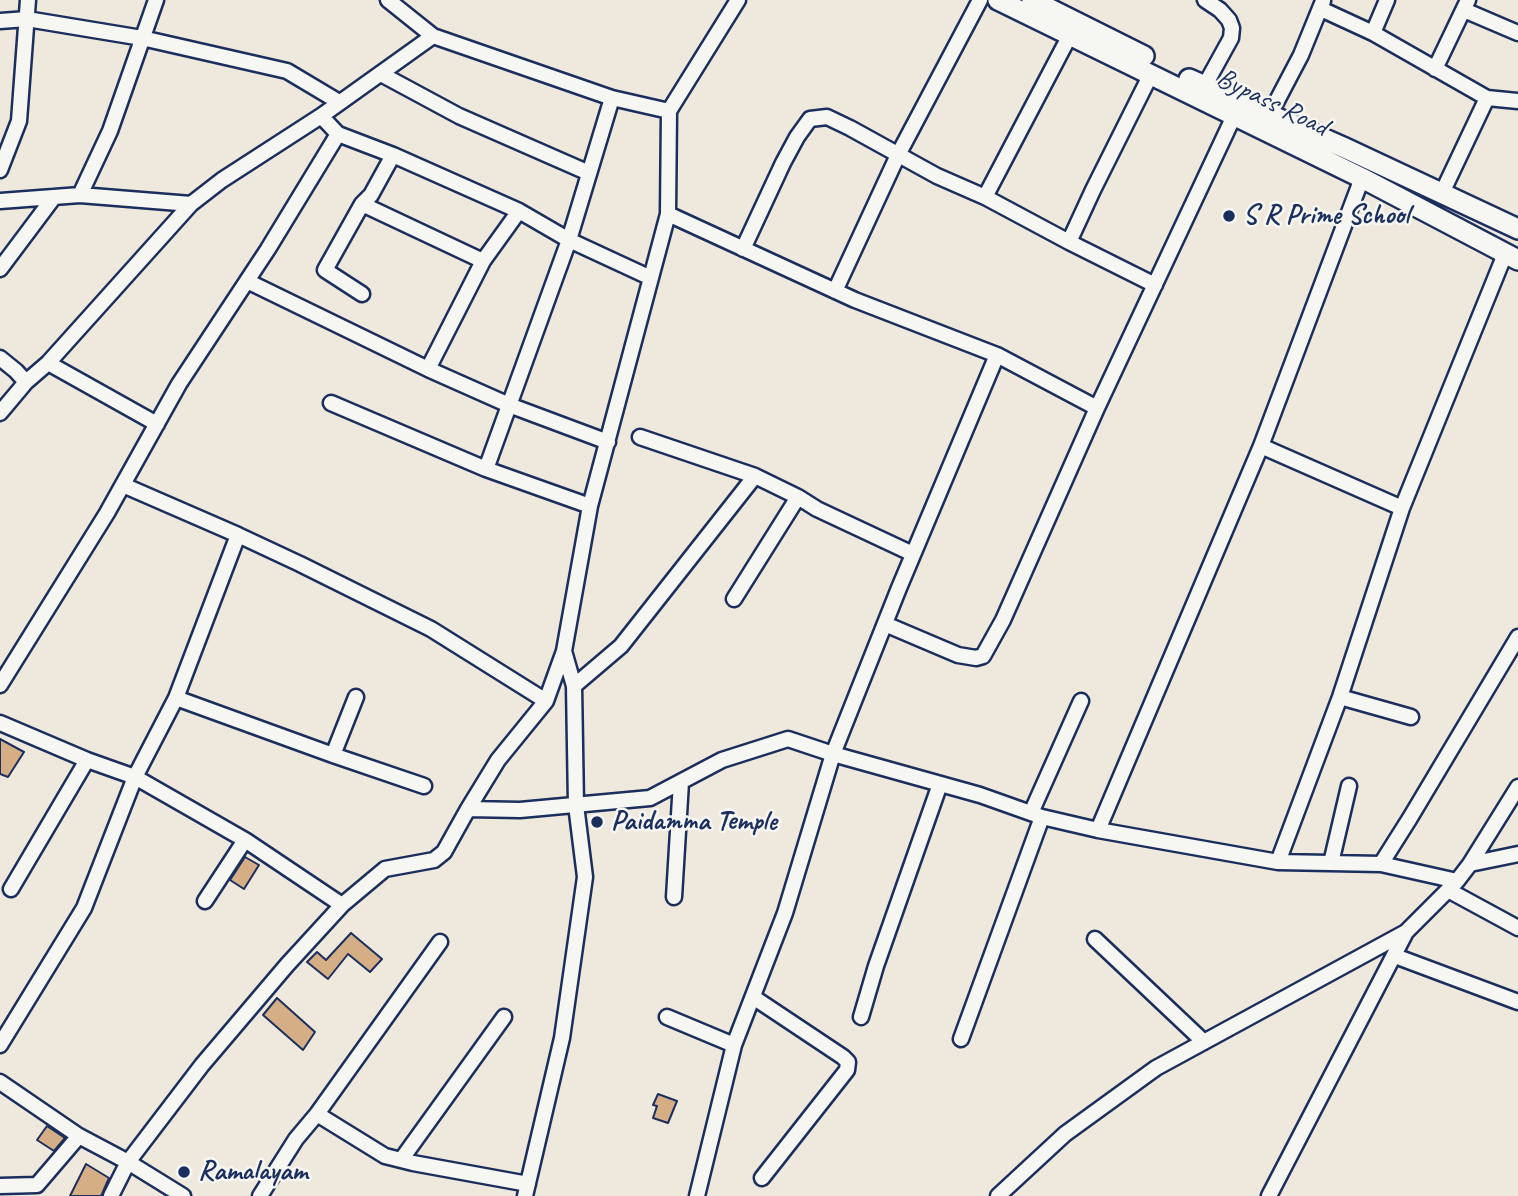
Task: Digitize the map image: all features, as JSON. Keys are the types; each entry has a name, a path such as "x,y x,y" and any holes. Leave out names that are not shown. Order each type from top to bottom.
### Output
{"main road":[{"name":"Bypass Road","path":"998,0 1362,178 1511,257"},
{"name":"Bypass Road","path":"1032,0 1204,87 1516,223"}],"street":[{"path":"0,170 19,121 28,0"},
{"path":"80,195 110,131 156,0"},
{"path":"388,0 433,36 611,98 669,111"},
{"path":"111,1196 128,1162 202,1065 342,905 385,869 440,857 498,761 546,701 564,651 590,506 668,214 669,111 738,0"},
{"path":"835,291 898,155 981,0"},
{"path":"1204,87 1231,38 1232,28 1220,10 1205,0"},
{"path":"1373,33 1387,0"},
{"path":"1269,116 1301,55 1322,5 1487,98 1518,101"},
{"path":"1435,69 1466,5 1518,33"},
{"path":"0,22 27,19 142,38 287,71 339,103"},
{"path":"985,197 1069,35"},
{"path":"0,413 191,204 222,180 382,74 433,36"},
{"path":"382,74 459,117 589,173"},
{"path":"1069,242 1151,74"},
{"path":"486,469 569,240 611,98"},
{"path":"1442,193 1487,98"},
{"path":"321,116 338,134 393,155 519,211 569,240 651,278"},
{"path":"885,624 958,655 976,658 983,656 1003,620 1097,408 1234,116"},
{"path":"743,249 797,137 810,119 827,117 937,176 985,197 1155,285"},
{"path":"0,685 107,513 179,384 268,249 338,134"},
{"path":"362,294 325,270 393,155"},
{"path":"1098,830 1261,446 1362,178"},
{"path":"0,201 80,195 191,204"},
{"path":"0,269 54,197"},
{"path":"362,204 483,261"},
{"path":"428,369 483,261 519,211"},
{"path":"668,214 835,291 997,355 1097,408"},
{"path":"1278,862 1340,697 1402,508 1511,257"},
{"path":"247,281 428,369 509,405 608,442"},
{"path":"697,1196 734,1045 785,913 833,754 997,355"},
{"path":"0,358 26,382"},
{"path":"48,363 157,424"},
{"path":"331,402 486,469 590,506"},
{"path":"640,437 755,476 817,509 913,554"},
{"path":"1261,446 1402,508"},
{"path":"574,686 621,646 755,476"},
{"path":"123,485 239,535 431,629 546,701"},
{"path":"734,599 798,497"},
{"path":"0,1045 84,908 135,777 176,698 239,535"},
{"path":"1381,864 1518,636"},
{"path":"317,1114 385,1156 526,1190 562,1038 585,877 576,805 574,686 564,651"},
{"path":"333,755 356,697"},
{"path":"1340,697 1411,716"},
{"path":"176,698 424,786"},
{"path":"961,1039 1037,815 1081,701"},
{"path":"0,723 135,777 245,840 342,905"},
{"path":"468,809 520,810 650,798 722,760 788,739 980,795 1037,815 1098,830 1278,862 1381,864 1452,885 1518,928"},
{"path":"11,889 87,760"},
{"path":"674,897 681,782"},
{"path":"861,1017 876,966 940,784"},
{"path":"1331,863 1349,786"},
{"path":"998,1196 1065,1134 1156,1068 1406,932 1470,864 1518,787"},
{"path":"205,901 245,840"},
{"path":"1470,864 1518,854"},
{"path":"1269,1196 1406,932"},
{"path":"1095,939 1204,1042"},
{"path":"260,1196 296,1139 317,1114 440,942"},
{"path":"1395,956 1518,1002"},
{"path":"753,997 848,1062 847,1070 762,1178"},
{"path":"401,1160 505,1017"},
{"path":"667,1017 734,1045"},
{"path":"0,1082 79,1136 183,1196"},
{"path":"0,1186 35,1190 79,1136"}],"building":[{"path":"0,739 24,752 8,777 0,774"},
{"path":"245,857 259,865 244,889 230,880"},
{"path":"351,933 382,959 370,972 348,954 328,979 307,962 317,952 326,960"},
{"path":"277,998 315,1032 303,1050 263,1015"},
{"path":"658,1094 677,1101 668,1123 653,1118 657,1106 653,1105"},
{"path":"47,1126 65,1138 54,1151 37,1140"},
{"path":"86,1164 109,1178 101,1196 70,1196"}],"place":[{"name":"S R Prime School","path":"1229,216"},
{"name":"Paidamma Temple","path":"597,822"},
{"name":"Ramalayam","path":"184,1172"}]}
